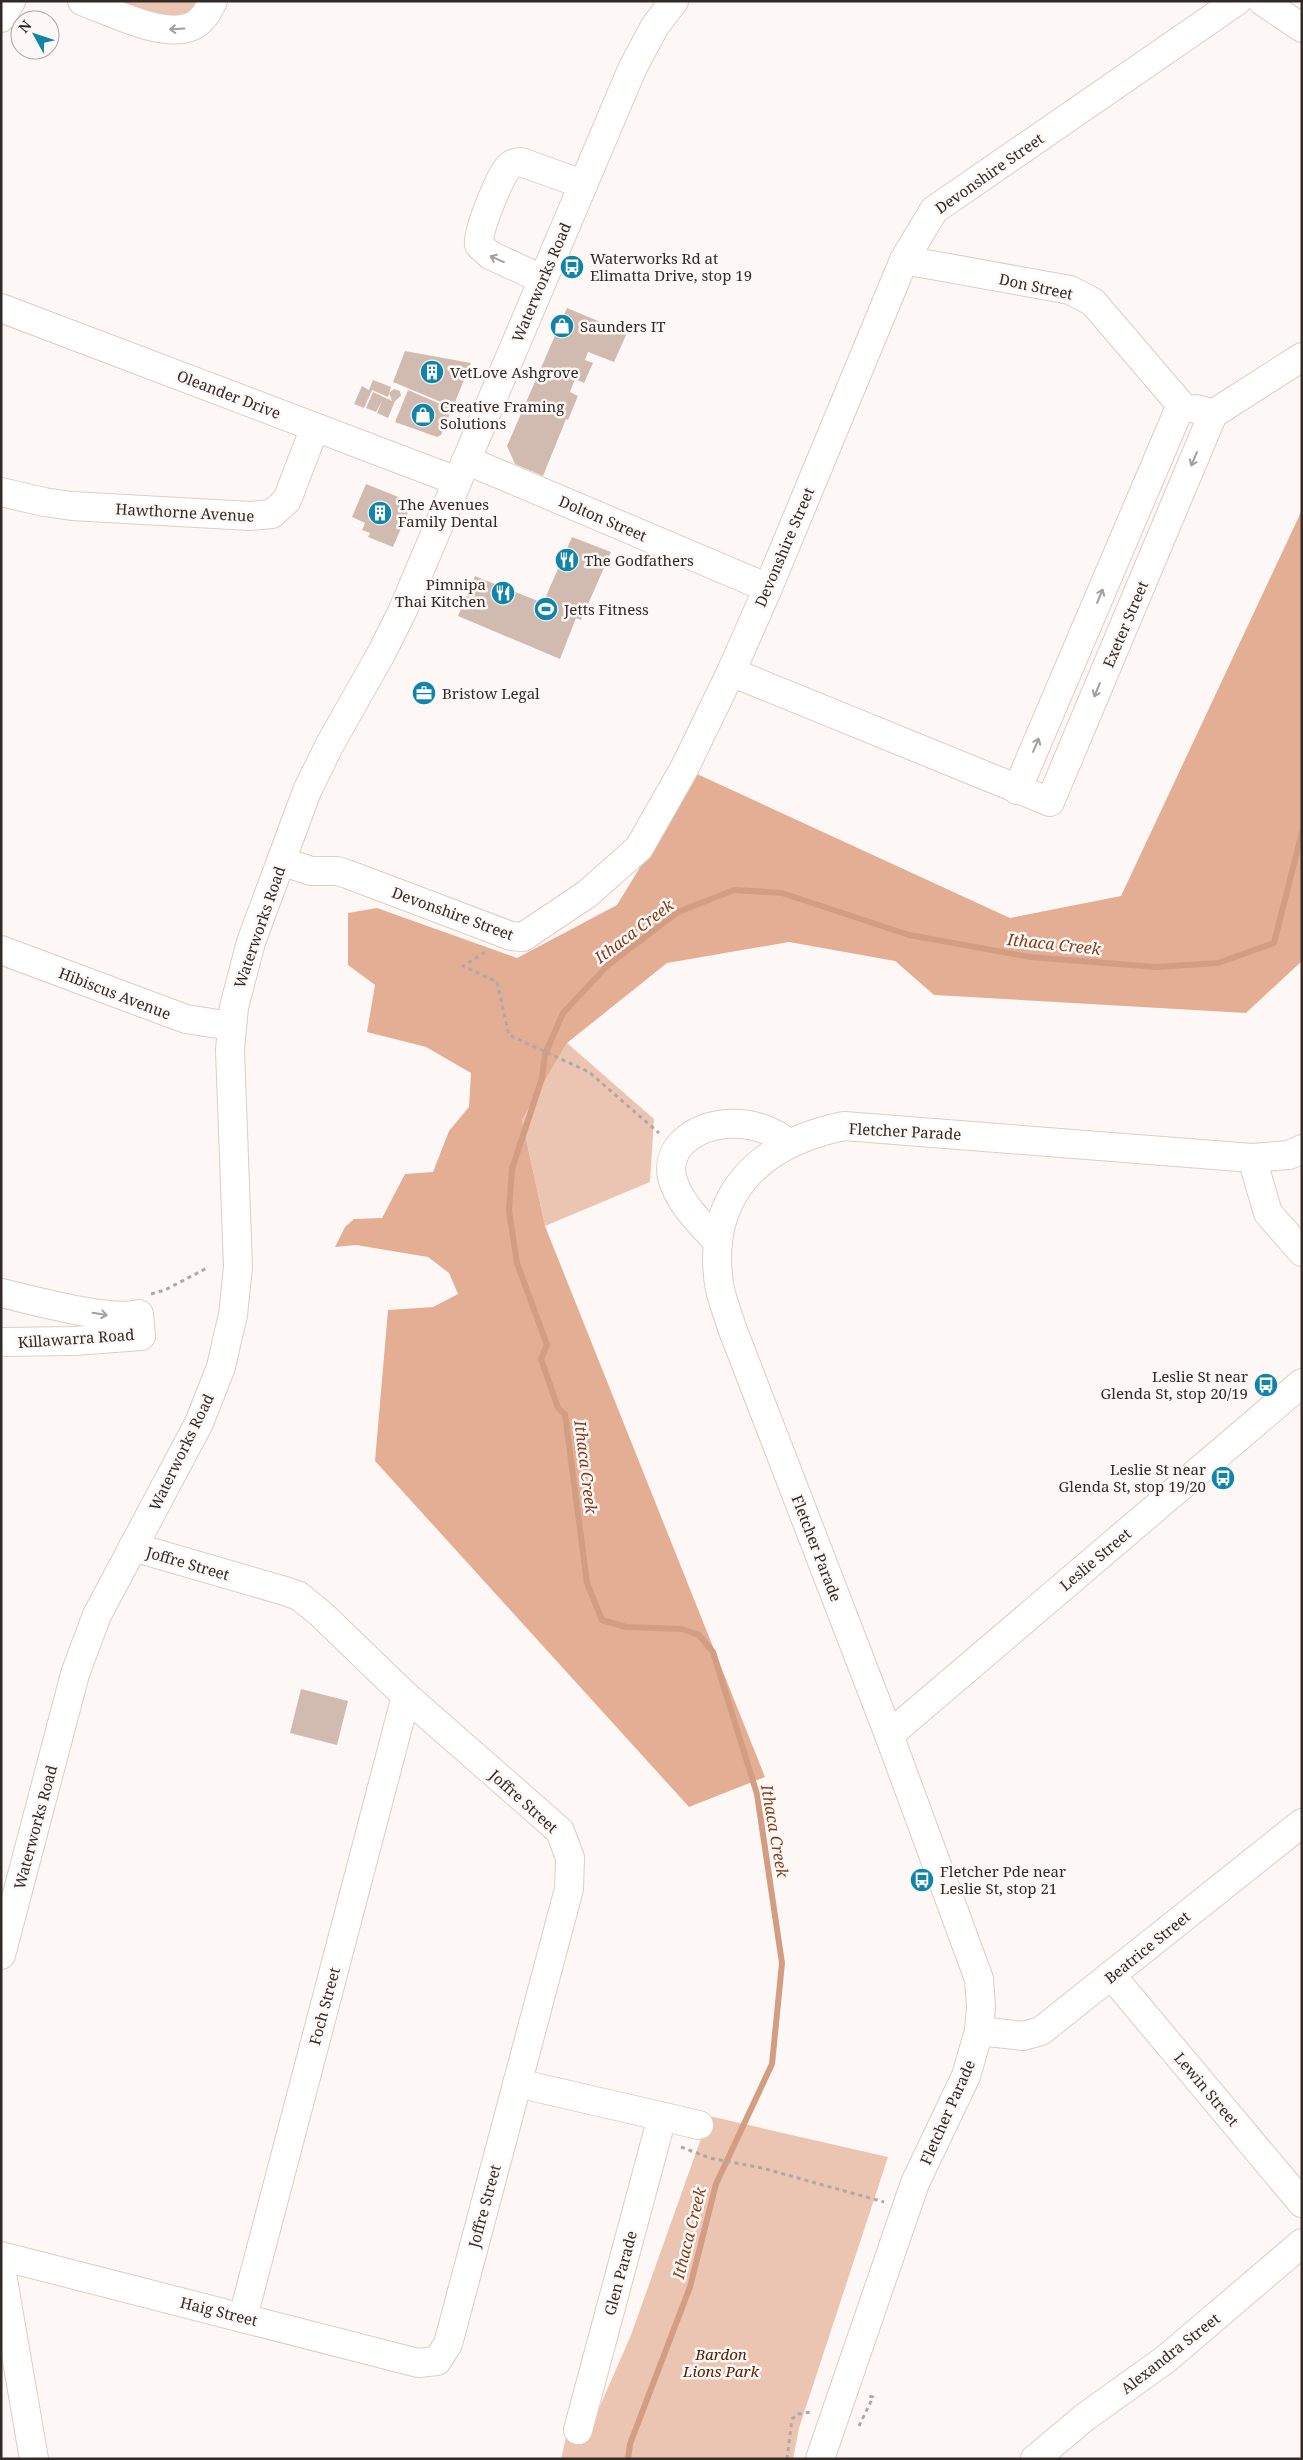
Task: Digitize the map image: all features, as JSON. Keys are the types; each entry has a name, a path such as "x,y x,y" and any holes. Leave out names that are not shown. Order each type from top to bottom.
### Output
{"main road":[{"path":"1,18 11,1"},
{"path":"82,1 148,25 174,29 192,27 200,21 213,1"},
{"name":"Waterworks Road","path":"3,1939 11,1886 82,1653 97,1615 199,1422 221,1367 233,1315 238,1267 230,1075 231,1026 244,964 281,861 318,767 392,634 638,56 655,26 674,1"},
{"name":"Devonshire Street","path":"281,861 311,871 337,871 347,874 511,936 523,937 586,894 639,848 685,767 731,672 768,588 904,260 934,210 1237,1"},
{"path":"1262,1 1302,28"},
{"path":"542,279 490,256 479,245 479,232 505,172 510,165 520,162 582,184"},
{"name":"Don Street","path":"904,260 1070,290 1093,302 1181,405"},
{"name":"Oleander Drive","path":"1,308 315,427 461,470"},
{"path":"1017,790 1181,405 1213,414 1302,357"},
{"name":"Exeter Street","path":"731,672 1050,802 1213,414"},
{"name":"Hawthorne Avenue","path":"1,492 72,506 250,516 272,514 286,500 315,427"},
{"name":"Dolton Street","path":"461,470 768,588"},
{"name":"Hibiscus Avenue","path":"1,950 180,1017 231,1026"},
{"path":"718,1242 698,1221 672,1177 671,1163 676,1149 692,1134 710,1127 732,1124 756,1126 777,1133 788,1143"},
{"name":"Fletcher Parade","path":"820,2459 906,2208 930,2149 966,2076 979,2031 981,2007 979,1979 889,1735 732,1328 719,1284 718,1242 725,1212 739,1186 756,1165 788,1143 820,1131 844,1126 1252,1158 1289,1155 1302,1149"},
{"path":"1252,1158 1268,1214 1302,1252"},
{"name":"Killawarra Road","path":"1,1294 99,1314 128,1316 139,1314 140,1336 74,1341 1,1342"},
{"path":"61,1306 69,1312 73,1320 74,1341"},
{"name":"Leslie Street","path":"889,1735 1302,1383"},
{"name":"Joffre Street","path":"133,1547 299,1596 321,1614 406,1696 560,1831 570,1858 569,1889 448,2344 438,2361"},
{"name":"Foch Street","path":"243,2317 406,1696"},
{"name":"Beatrice Street","path":"979,2031 1023,2036 1041,2031 1302,1823"},
{"name":"Lewin Street","path":"1111,1975 1302,2203"},
{"path":"517,2082 699,2126"},
{"name":"Glen Parade","path":"578,2430 662,2116"},
{"name":"Alexandra Street","path":"1036,2459 1085,2417 1166,2360 1302,2243"},
{"name":"Haig Street","path":"1,2256 418,2363 438,2361"},
{"path":"1,2268 34,2459"}],"path":[{"path":"511,936 463,966 497,982 509,1035 589,1072 676,1149"},
{"path":"128,1316 127,1301 165,1290 207,1268"},
{"path":"710,2158 762,2168 881,2201"},
{"path":"787,2459 792,2418 798,2414 810,2412 833,2421"}],"green space":[{"path":"112,1 200,1 192,14 176,21"},
{"path":"567,1043 654,1119 650,1182 545,1226 522,1120"},
{"name":"Bardon Lions Park","path":"709,2116 888,2157 799,2428 793,2459 561,2459 568,2429 589,2431 631,2335"}],"shaded area":[{"path":"1302,510 1302,961 1246,1013 934,995 895,961 789,942 667,963 567,1043 522,1120 545,1226 765,1777 689,1807 375,1461 388,1310 433,1307 458,1294 449,1273 428,1257 356,1245 335,1247 345,1227 354,1219 382,1218 405,1174 433,1172 449,1131 469,1107 471,1073 426,1047 367,1032 375,985 348,965 348,913 377,908 517,958 617,905 697,774 1010,918 1121,896"}],"building":[{"path":"567,308 627,333 614,362 588,352 585,360 593,363 584,383 575,379 570,392 578,396 568,420 566,419 543,476 515,464 507,446"},
{"name":"VetLove Ashgrove","path":"405,351 471,363 453,407 393,382"},
{"path":"373,380 391,387 388,397 372,390 364,408 354,404 362,386 369,390"},
{"path":"394,389 400,391 401,396 395,401 388,418 377,413 382,401 376,412 366,408 373,392 392,401 389,393"},
{"name":"Creative Framing Solutions","path":"408,390 452,409 441,435 437,437 395,422"},
{"name":"The Avenues Family Dental","path":"366,484 406,500 403,508 409,510 393,547 368,537 370,533 362,530 365,523 352,517"},
{"path":"572,537 611,552 581,620 576,618 560,659 458,616 475,576 543,603"},
{"path":"301,1689 348,1701 337,1745 290,1733"}],"waterway":[{"name":"Ithaca Creek","path":"628,2459 630,2444 690,2287 716,2184 772,2064 782,1963 757,1794 713,1652 699,1635 682,1629 626,1627 602,1620 587,1583 565,1414 558,1408 541,1359 547,1345 517,1263 509,1211 512,1169 542,1078 545,1054 563,1013 608,965 678,912 734,890 782,893 909,935 1030,957 1156,967 1218,963 1274,943 1302,832"}],"place":[{"name":"Waterworks Rd at Elimatta Drive, stop 19","path":"572,267"},
{"name":"Saunders IT","path":"562,326"},
{"name":"VetLove Ashgrove","path":"432,372"},
{"name":"Creative Framing Solutions","path":"423,415"},
{"name":"The Avenues Family Dental","path":"380,513"},
{"name":"The Godfathers","path":"567,560"},
{"name":"Pimnipa Thai Kitchen","path":"503,593"},
{"name":"Jetts Fitness","path":"546,609"},
{"name":"Bristow Legal","path":"424,693"},
{"name":"Leslie St near Glenda St, stop 20/19","path":"1266,1385"},
{"name":"Leslie St near Glenda St, stop 19/20","path":"1223,1478"},
{"name":"Fletcher Pde near Leslie St, stop 21","path":"922,1880"}]}
